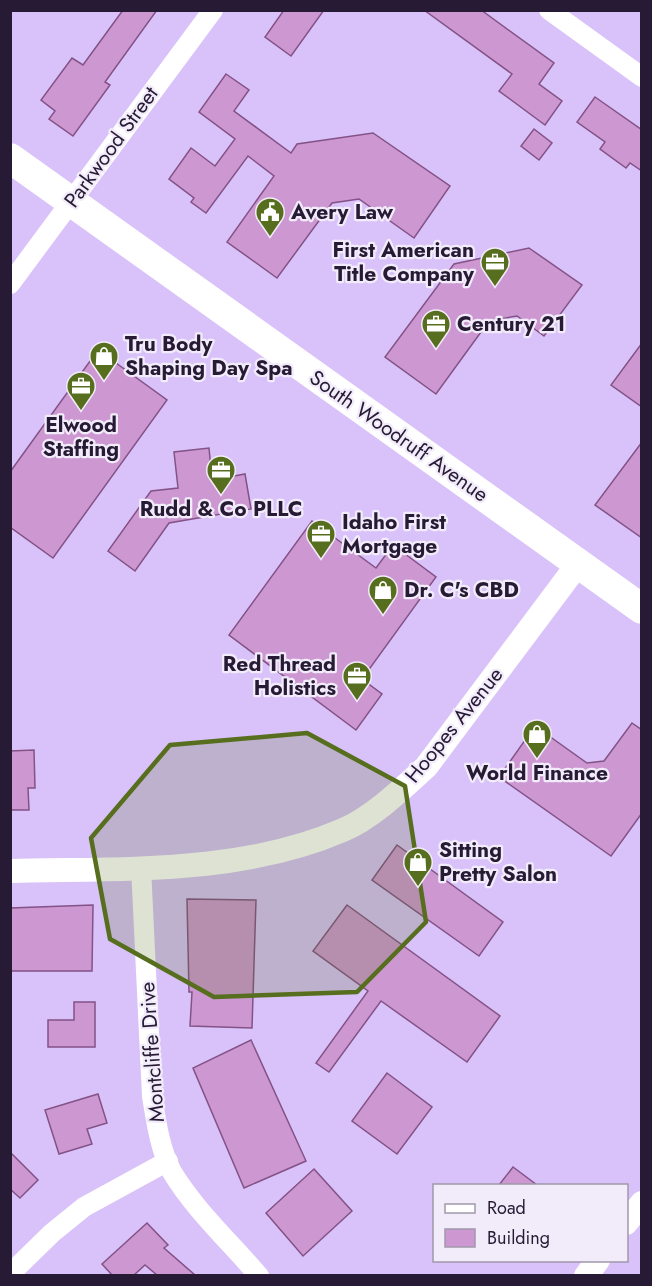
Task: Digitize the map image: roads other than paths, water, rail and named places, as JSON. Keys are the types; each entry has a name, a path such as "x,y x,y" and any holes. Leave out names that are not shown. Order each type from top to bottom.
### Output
{"main road":[{"name":"South Woodruff Avenue","path":"10,158 642,609"}],"street":[{"name":"Parkwood Street","path":"10,284 213,10"},
{"path":"549,10 642,77"},
{"name":"Hoopes Avenue","path":"10,871 141,867 250,860 345,830 389,799 426,767 578,564"},
{"name":"Montcliffe Drive","path":"141,867 152,1096 158,1132 168,1161 185,1191 259,1275"},
{"path":"10,1274 51,1233 84,1207 168,1161"},
{"path":"628,1222 642,1203"},
{"path":"586,1275 596,1262"}],"place":[{"name":"Avery Law","path":"270,238"},
{"name":"First American Title Company","path":"495,288"},
{"name":"Century 21","path":"436,350"},
{"name":"Tru Body Shaping Day Spa","path":"104,382"},
{"name":"Elwood Staffing","path":"81,412"},
{"name":"Rudd & Co PLLC","path":"221,496"},
{"name":"Idaho First Mortgage","path":"321,560"},
{"name":"Dr. C's CBD","path":"383,616"},
{"name":"Red Thread Holistics","path":"357,702"},
{"name":"World Finance","path":"537,760"},
{"name":"Sitting Pretty Salon","path":"418,888"}]}
